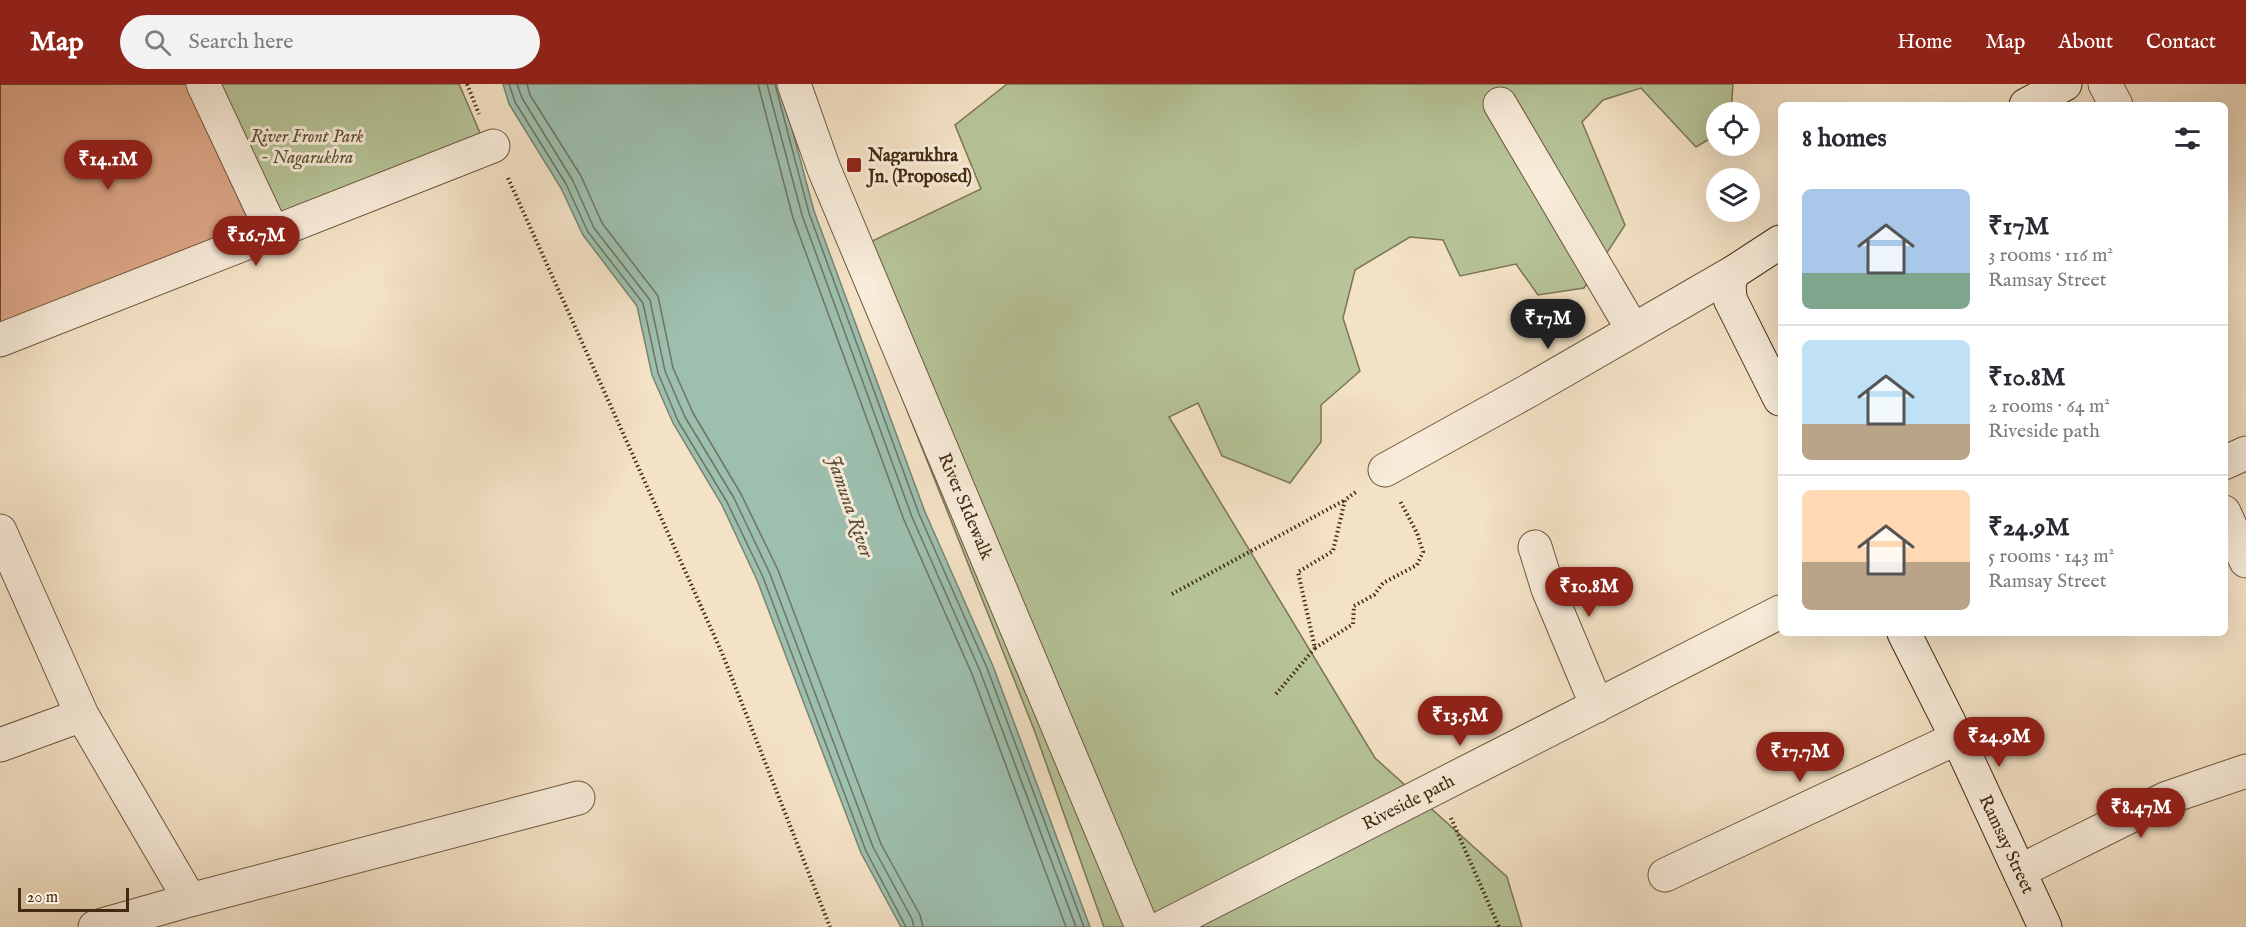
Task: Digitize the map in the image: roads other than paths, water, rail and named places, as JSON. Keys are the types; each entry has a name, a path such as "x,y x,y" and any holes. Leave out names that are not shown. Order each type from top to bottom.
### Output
{"street":[{"path":"203,84 273,232"},
{"name":"River SIdewalk","path":"794,84 824,169 1142,927"},
{"path":"2032,102 2065,84"},
{"path":"2105,84 2114,102"},
{"path":"1500,104 1633,330"},
{"path":"0,340 493,146"},
{"path":"1385,470 1734,272 1778,243"},
{"path":"1734,272 1729,283 1730,298 1778,395"},
{"path":"2228,461 2246,453"},
{"path":"2228,521 2246,561"},
{"path":"0,531 82,715 190,900"},
{"path":"1535,547 1548,589 1598,706"},
{"name":"Riveside path","path":"1163,927 1778,613"},
{"name":"Ramsay Street","path":"1906,636 1957,738 2045,927"},
{"path":"0,745 82,715"},
{"path":"1665,875 1957,738"},
{"path":"2020,871 2167,798 2246,771"},
{"path":"94,927 578,798"}],"water":[{"name":"Jamuna River","path":"503,84 780,84 814,211 925,512 993,666 1090,927 901,927 861,853 757,580 722,505 673,423 652,375 637,306 583,235 561,188 509,104"}],"place":[{"name":"Nagarukhra Jn. (Proposed)","path":"854,165"}],"park label":[{"name":"River Front Park - Nagarukhra","path":"307,146"}]}
